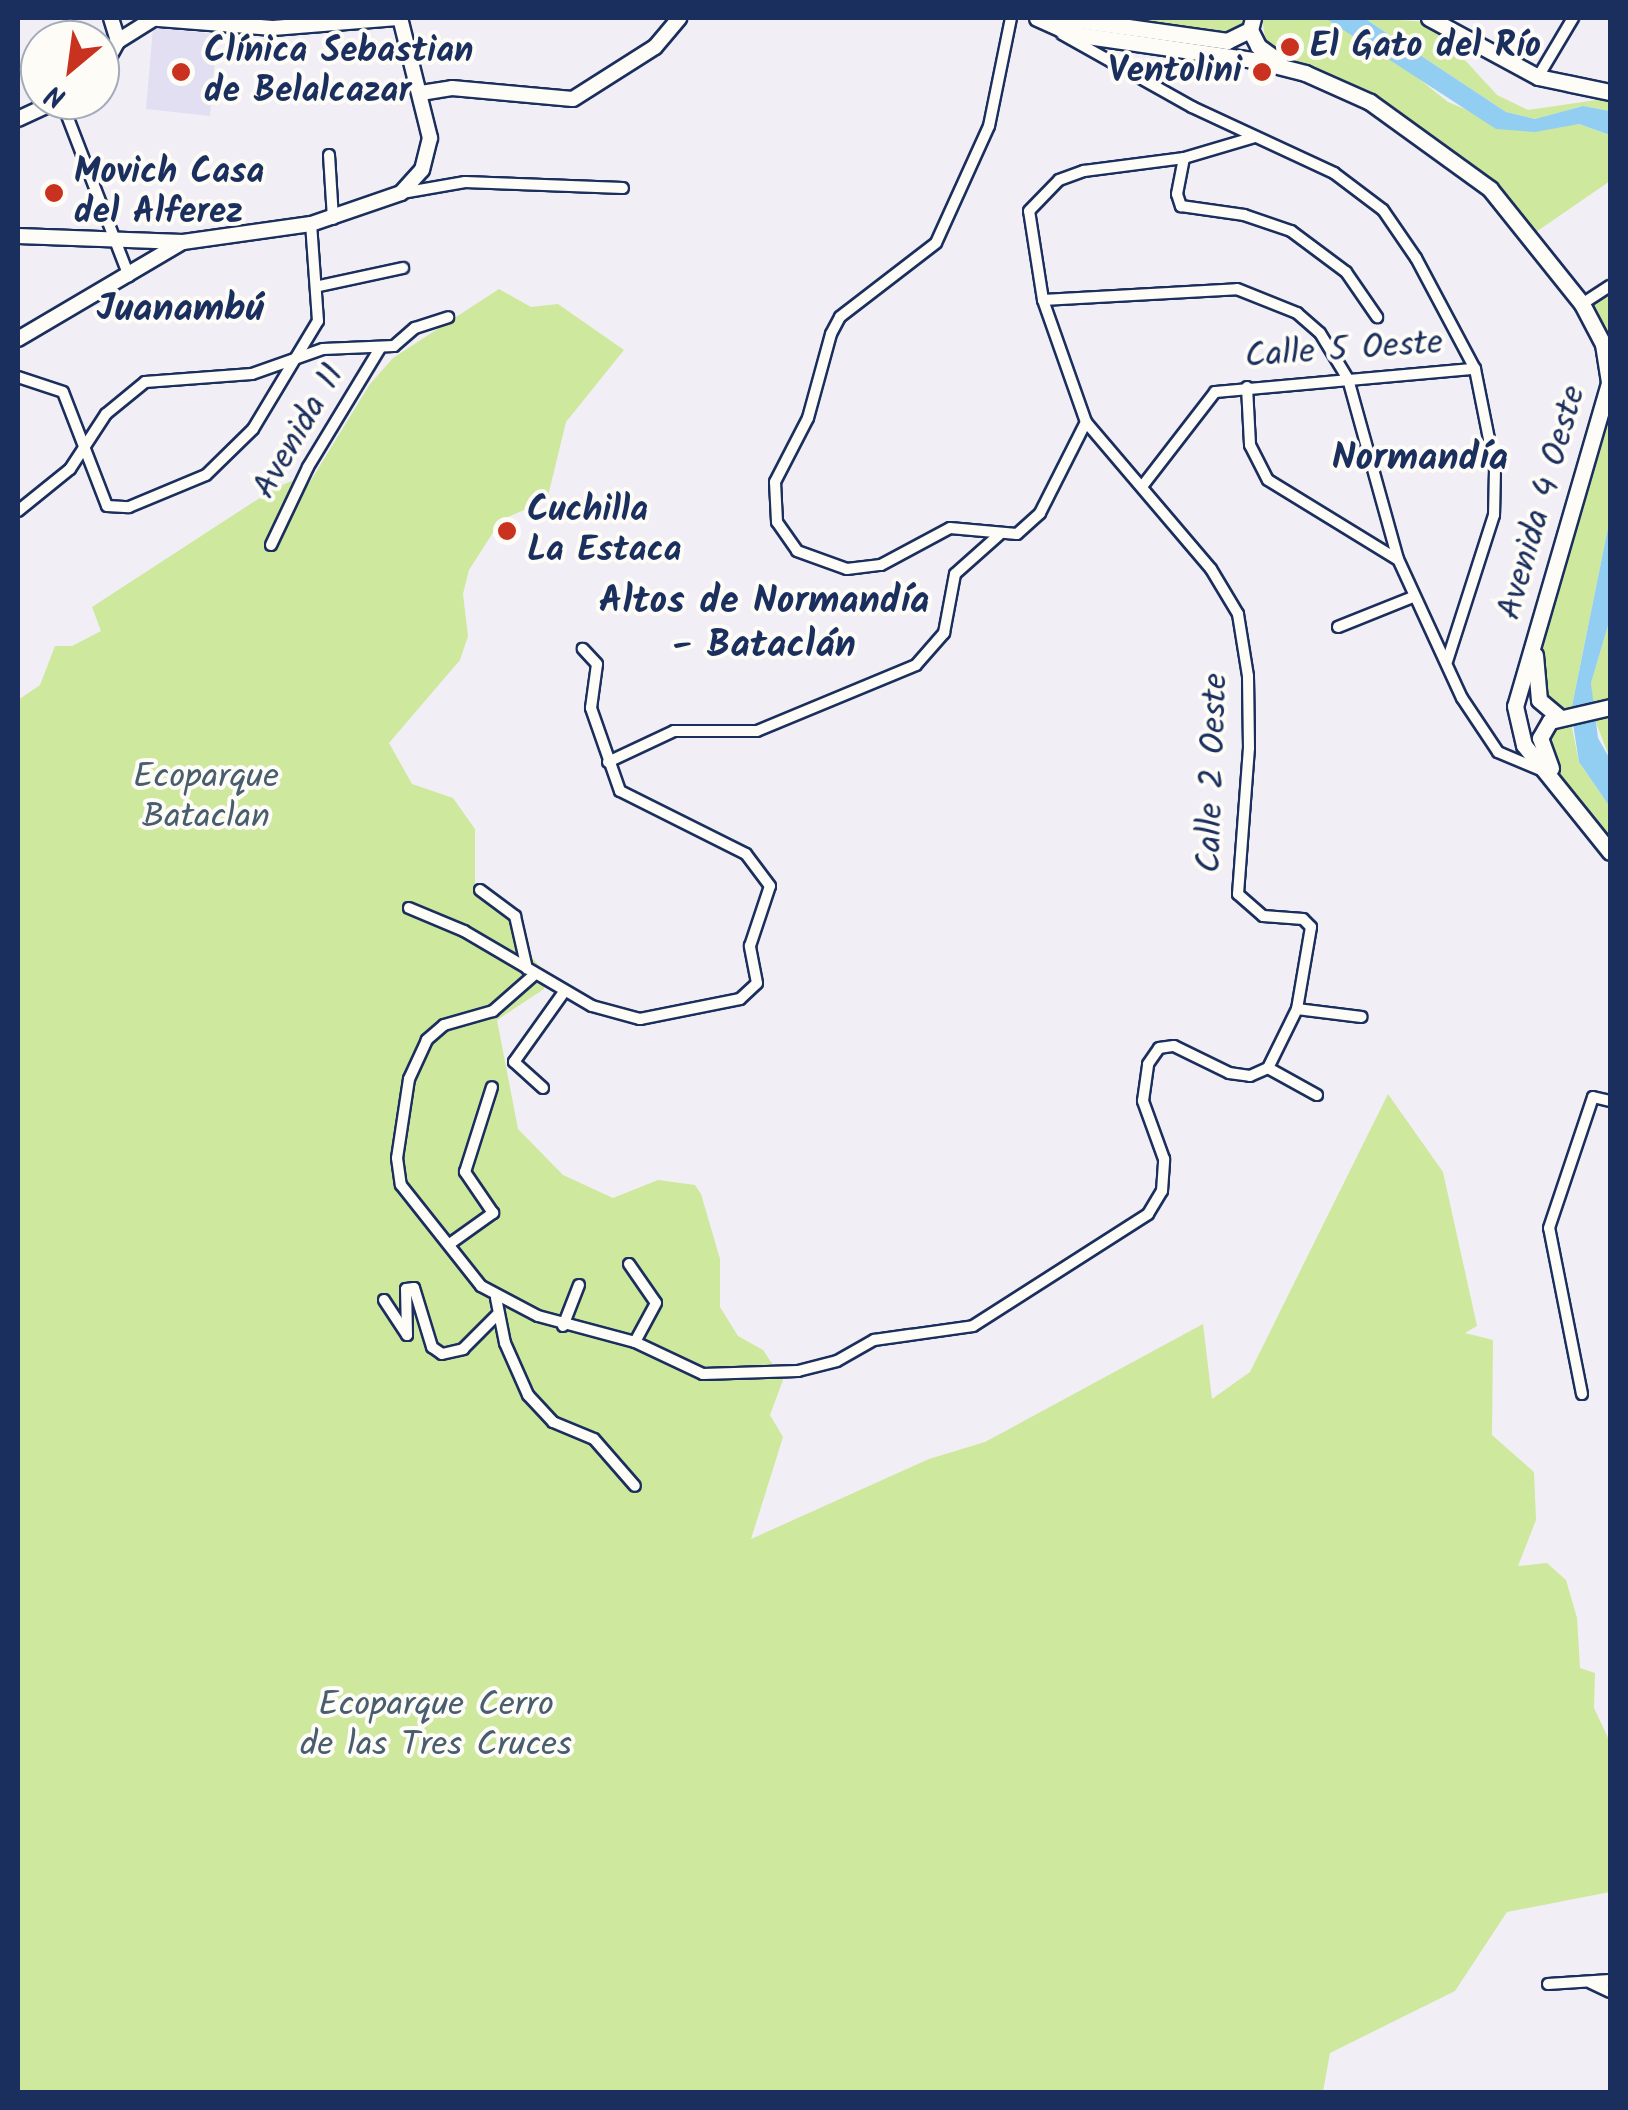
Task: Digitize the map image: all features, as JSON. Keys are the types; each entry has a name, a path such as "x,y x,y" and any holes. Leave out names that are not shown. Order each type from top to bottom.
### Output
{"main road":[{"name":"Avenida 4 Oeste","path":"1037,18 1069,30 1306,73 1401,121 1490,189 1582,304 1604,344 1609,383 1515,706 1516,728 1545,772 1610,852"},
{"path":"1429,18 1538,78 1610,92"},
{"name":"Avenida 4 Oeste","path":"1069,30 1227,40 1252,22"},
{"path":"1252,22 1266,54 1306,73"},
{"path":"1534,646 1538,700 1562,717"},
{"path":"1562,792 1540,738 1562,717 1607,711"}],"street":[{"path":"120,40 149,19 273,28 399,18 403,50 422,93 428,150 402,193"},
{"path":"422,93 452,88 573,100 656,48 679,18"},
{"path":"1011,18 989,126 946,226 922,260 840,317 822,356 808,418 774,482 773,503 796,551 847,570 881,564 950,528 1017,534 1040,513 1086,422"},
{"path":"1538,78 1573,18"},
{"path":"1069,30 1255,138 1334,173 1383,210 1475,368 1492,436 1496,494 1447,661"},
{"path":"68,120 129,276"},
{"name":"Calle 2 Oeste","path":"1255,138 1184,158 1084,171 1040,194 1029,212 1028,236 1043,300 1086,422 1144,484 1238,614 1248,676 1249,748 1235,883 1248,908 1263,916 1302,919 1312,927 1297,1009 1268,1068"},
{"path":"329,155 333,219"},
{"path":"1184,158 1177,194 1181,206 1244,214 1291,230 1346,272 1377,317"},
{"path":"18,236 114,234 184,242 311,224 402,193 466,182 622,188"},
{"name":"Avenida 11","path":"85,445 108,506 129,507 206,474 253,429 302,355 321,313 311,224"},
{"path":"18,339 184,242"},
{"path":"318,286 403,268"},
{"path":"1582,304 1610,286"},
{"path":"1043,300 1206,288 1264,296 1320,333 1348,379 1398,559 1413,597 1477,726 1498,752 1545,772"},
{"path":"18,511 47,492 106,414 145,382 252,374 302,355 380,348 448,316"},
{"name":"Avenida 11","path":"271,545 308,467 380,348"},
{"name":"Calle 5 Oeste","path":"1144,484 1215,392 1475,368"},
{"path":"18,377 63,392 85,445"},
{"path":"1246,387 1250,445 1268,480 1398,559"},
{"path":"608,762 674,731 756,731 916,664 944,633 955,574 1000,534"},
{"path":"1338,627 1413,597"},
{"path":"409,908 564,992 640,1019 740,999 760,976 750,946 770,886 759,865 728,844 626,798 608,762 592,708 597,664 583,649"},
{"path":"480,890 515,916 531,973"},
{"path":"531,973 494,1011 444,1025 427,1040 409,1079 397,1158 401,1185 496,1298 563,1326 635,1342 703,1374 741,1376 837,1361 894,1335 949,1334 973,1326 1148,1214 1162,1191 1164,1159 1141,1082 1159,1048 1193,1053 1229,1073 1250,1076 1268,1068 1318,1095"},
{"path":"542,1088 514,1062 564,992"},
{"path":"1297,1009 1362,1017"},
{"path":"451,1243 494,1210 464,1172 492,1087"},
{"path":"1582,1394 1549,1228 1592,1097 1610,1100"},
{"path":"629,1264 656,1304 635,1342"},
{"path":"563,1326 580,1285"},
{"path":"384,1300 407,1335 406,1289 414,1288 432,1347 442,1354 463,1348 497,1315"},
{"path":"496,1298 497,1315 540,1410 594,1439 635,1486"},
{"path":"1548,1984 1610,1980"},
{"path":"1590,1983 1610,1992"}],"shaded area":[{"name":"Clínica Sebastian de Belalcazar","path":"153,28 217,34 210,116 146,109"}],"green space":[{"path":"1101,18 1245,18 1234,36"},
{"path":"1262,18 1325,18 1379,47 1448,102 1516,130 1579,124 1610,135 1610,181 1536,232 1494,185 1404,116 1275,52 1266,44"},
{"path":"1364,18 1430,22 1497,95 1528,110 1610,98 1610,111 1583,106 1536,119 1506,112"},
{"path":"1610,286 1610,332 1605,331 1586,301"},
{"name":"Ecoparque Cerro de las Tres Cruces","path":"499,289 531,307 558,304 624,350 566,422 547,500 501,520 469,570 463,594 468,636 460,660 389,743 412,784 453,798 475,829 475,894 519,923 525,950 546,973 544,989 497,1020 518,1129 563,1175 613,1198 658,1180 695,1185 701,1194 720,1259 720,1307 738,1336 763,1350 783,1380 770,1415 783,1437 751,1539 929,1459 985,1442 1203,1324 1212,1399 1250,1372 1388,1094 1443,1172 1477,1326 1465,1333 1493,1340 1492,1435 1534,1472 1536,1520 1518,1566 1547,1563 1566,1580 1577,1618 1580,1668 1595,1673 1594,1708 1610,1742 1610,1892 1507,1912 1455,1991 1330,2053 1323,2092 18,2092 18,700 40,685 55,646 72,646 101,631 92,607 275,488 294,480 308,485 370,384 393,358"},
{"path":"1610,413 1610,518 1571,711 1564,712 1542,698 1542,646"},
{"path":"1610,619 1610,699 1593,707 1591,683"},
{"path":"1610,718 1610,759 1595,720"},
{"path":"1571,723 1579,762 1610,807 1610,841 1567,787 1547,744 1555,725"}],"water":[{"path":"1325,18 1364,18 1506,112 1535,119 1583,106 1610,111 1610,135 1579,124 1535,132 1496,129"},
{"path":"1610,518 1610,619 1591,683 1598,738 1610,759 1610,807 1579,762 1571,711"}],"place":[{"name":"El Gato del Río","path":"1290,47"},
{"name":"Clínica Sebastian de Belalcazar","path":"181,72"},
{"name":"Ventolini","path":"1262,72"},
{"name":"Movich Casa del Alferez","path":"54,193"},
{"name":"Cuchilla La Estaca","path":"507,531"}],"district":[{"name":"Juanambú","path":"180,311"},
{"name":"Normandía","path":"1420,460"},
{"name":"Altos de Normandía - Bataclán","path":"764,624"}],"park label":[{"name":"Ecoparque Bataclan","path":"206,798"}]}
